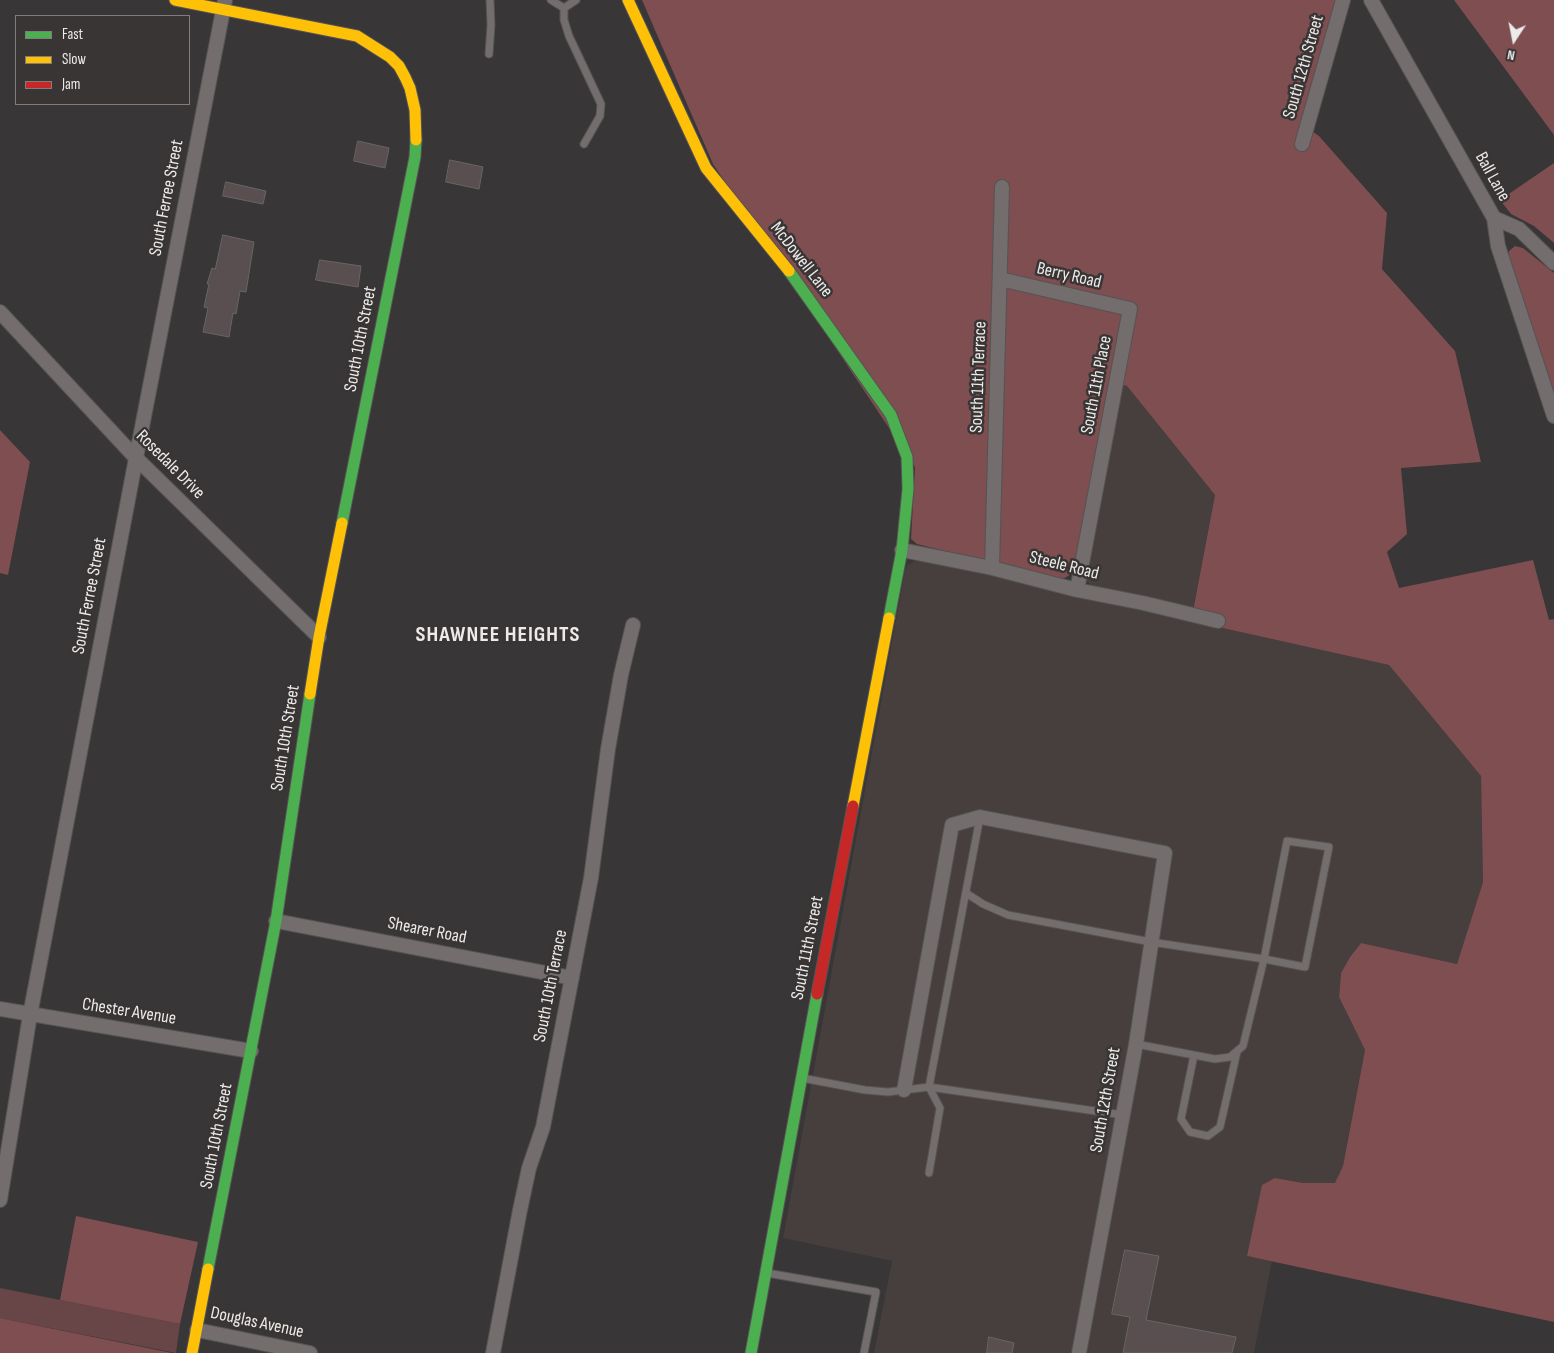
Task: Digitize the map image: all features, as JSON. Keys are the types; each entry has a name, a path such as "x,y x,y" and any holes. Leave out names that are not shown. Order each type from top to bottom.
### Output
{"street":[{"name":"South 10th Street","path":"174,0 224,5 357,36 382,52 398,66 415,102 418,129 415,158 319,637 276,921 192,1353"},
{"name":"McDowell Lane","path":"628,0 706,168 798,282 890,416 907,457 908,489 902,550"},
{"name":"South 12th Street","path":"1302,144 1343,0"},
{"name":"Ball Lane","path":"1371,0 1494,218 1498,246 1554,416"},
{"name":"South Ferree Street","path":"0,1200 30,1015 224,5"},
{"name":"South 11th Terrace","path":"992,568 1002,187"},
{"path":"1494,218 1519,229 1554,263"},
{"name":"Berry Road","path":"1000,279 1130,309"},
{"name":"South 11th Place","path":"1077,590 1130,309"},
{"name":"Rosedale Drive","path":"0,312 136,458 319,637"},
{"name":"Steele Road","path":"902,550 992,568 1077,590 1218,621"},
{"name":"South 11th Street","path":"751,1353 801,1078 902,550"},
{"name":"South 10th Terrace","path":"493,1353 520,1210 529,1168 543,1127 572,978 591,878 608,749 621,675 633,624"},
{"name":"South 12th Street","path":"980,816 1165,853 1136,1044 1079,1353"},
{"path":"904,1090 952,825 980,816"},
{"name":"Shearer Road","path":"276,921 572,978"},
{"name":"Chester Avenue","path":"0,1009 251,1051"},
{"name":"Douglas Avenue","path":"197,1330 310,1353"}],"lane":[{"path":"489,54 490,0"},
{"path":"551,0 564,8"},
{"path":"564,8 576,0"},
{"path":"564,8 564,20 569,36 601,104 600,116 584,144"},
{"path":"929,1173 940,1108 929,1087 980,816"},
{"path":"966,893 983,904 1008,915 1152,942 1264,959 1305,967 1329,847 1287,841 1264,959 1243,1046 1230,1057 1215,1059 1136,1044"},
{"path":"1194,1055 1181,1119 1190,1132 1208,1136 1220,1127 1237,1051"},
{"path":"801,1078 865,1090 888,1092 929,1087 1123,1115"},
{"path":"766,1272 876,1292 864,1353"}],"shaded area":[{"path":"642,0 1338,0 1302,124 1319,136 1387,213 1382,269 1455,351 1481,462 1401,468 1407,534 1387,552 1399,588 1533,560 1549,620 1554,619 1554,1322 1247,1256 1262,1185 1275,1178 1303,1183 1335,1183 1343,1166 1365,1050 1339,997 1341,973 1350,957 1361,943 1457,964 1483,882 1481,776 1389,665 1191,621 1215,495 1127,386 1111,381 1073,571 1067,577 1055,579 917,544 911,539 915,467 713,164"},
{"path":"1454,0 1554,0 1554,135"},
{"path":"1554,163 1554,243 1534,226 1511,214 1500,200"},
{"path":"1515,246 1523,248 1554,273 1554,398 1508,258 1509,251"},
{"path":"1122,384 1127,386 1215,495 1193,608 1094,587 1087,582 1085,575"},
{"path":"0,430 30,462 8,575 0,573"},
{"path":"915,561 924,561 990,575 1389,665 1481,776 1483,882 1457,964 1361,943 1341,973 1339,997 1365,1050 1343,1166 1336,1183 1303,1183 1275,1178 1247,1256 1272,1261 1254,1353 874,1353 892,1261 783,1238 905,571 908,565"},
{"path":"76,1216 198,1242 180,1324 60,1300"},
{"path":"0,1288 180,1324 176,1353 0,1318"},
{"path":"0,1318 172,1353 0,1353"}],"building":[{"path":"358,141 389,148 385,168 354,161"},
{"path":"450,160 483,167 479,189 446,182"},
{"path":"226,182 266,191 263,204 223,196"},
{"path":"223,235 254,242 246,292 240,291 236,314 233,313 229,337 203,332 208,308 204,307 209,284 207,284 212,268 215,269"},
{"path":"320,260 361,266 358,287 316,280"},
{"path":"1125,1250 1159,1256 1146,1320 1236,1337 1232,1353 1123,1353 1130,1317 1112,1314"},
{"path":"989,1337 1014,1343 1012,1353 987,1353"}],"traffic: fast":[{"path":"342,523 415,157 416,140"},
{"path":"789,271 891,415 907,457 908,489 902,550 889,618"},
{"path":"208,1269 276,921 310,694"},
{"path":"751,1353 817,994"}],"traffic: slow":[{"path":"175,0 357,36 390,57 399,66 410,88 415,110 416,140"},
{"path":"628,0 706,168 789,271"},
{"path":"310,694 319,637 342,523"},
{"path":"853,806 889,618"},
{"path":"192,1353 208,1269"}],"traffic: jam":[{"path":"817,994 853,806"}],"district":[{"name":"SHAWNEE HEIGHTS","path":"498,635"}]}
